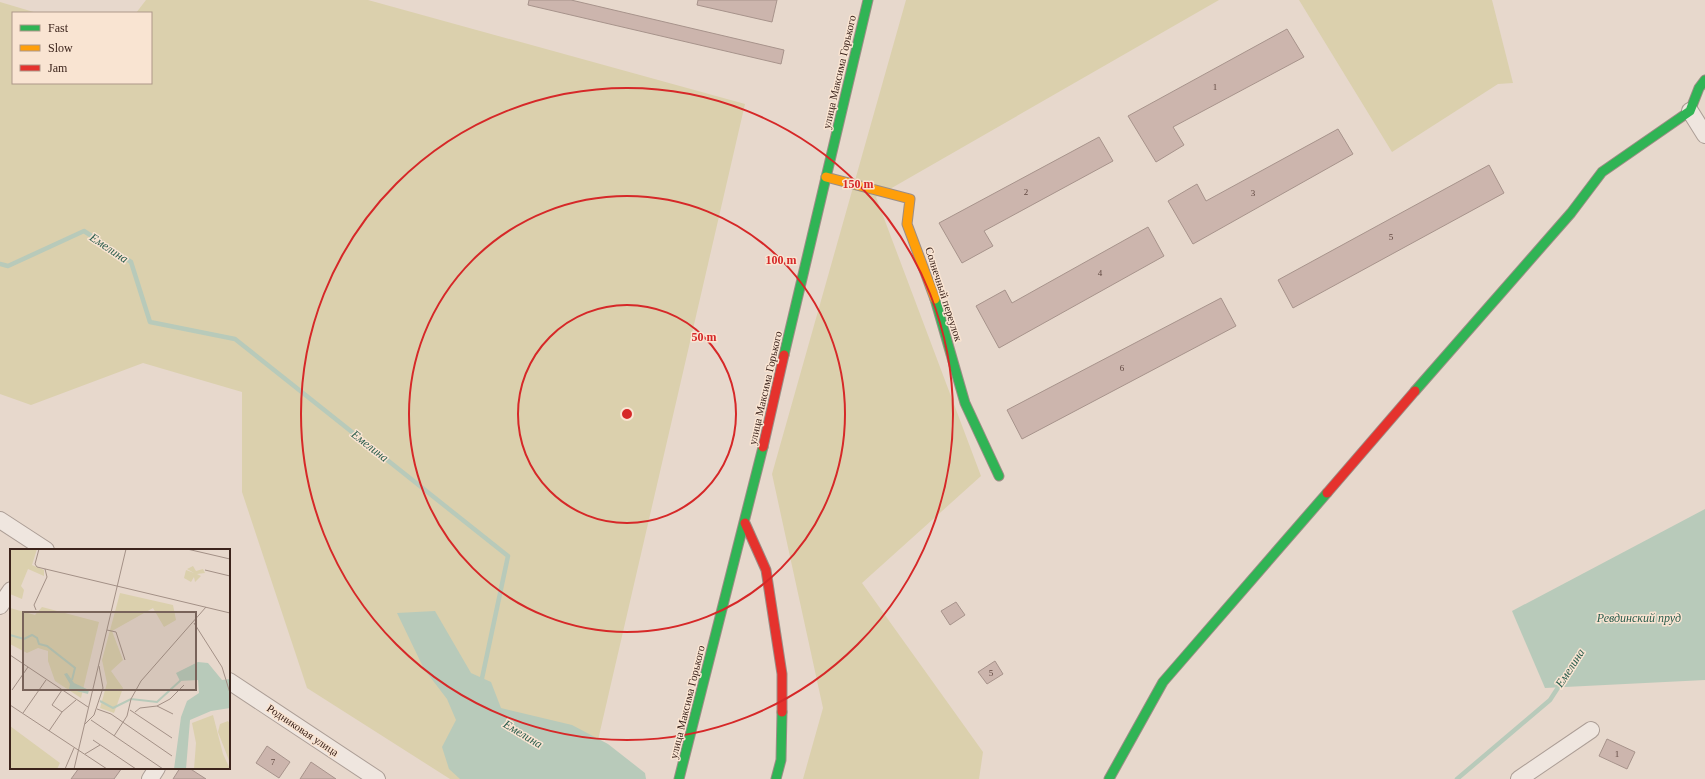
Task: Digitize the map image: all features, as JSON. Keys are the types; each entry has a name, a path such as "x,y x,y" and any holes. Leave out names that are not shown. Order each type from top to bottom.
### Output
{"street":[{"name":"улица Максима Горького","path":"679,779 745,523 868,0"},
{"path":"1109,779 1164,682 1414,392 1571,213 1602,172 1690,111 1698,88 1705,80"},
{"path":"1690,111 1705,135"},
{"name":"Солнечный переулок","path":"826,177 910,198 907,224 934,293 965,403 999,476"},
{"path":"0,520 42,549"},
{"path":"745,523 766,570 782,674 781,760 776,779"},
{"path":"0,606 10,591"},
{"name":"Родниковая улица","path":"230,682 377,779"},
{"path":"1519,779 1591,730"},
{"path":"150,779 156,769"}],"shaded area":[{"path":"146,0 368,0 745,104 589,779 450,779 307,688 242,492 242,392 143,363 31,405 0,394 0,2 34,12 12,12 12,84 152,84 152,12 137,12"},
{"path":"906,0 1219,0 876,197 981,476 862,583 983,752 979,779 803,779 823,708 772,474"},
{"path":"1299,0 1492,0 1513,83 1498,84 1392,152"}],"water":[{"name":"Ревдинский пруд","path":"1705,509 1705,680 1545,688 1512,611"},
{"path":"435,611 471,673 491,682 501,708 572,725 608,744 645,773 646,779 460,779 449,769 442,747 456,720 447,699 424,669 397,613"}],"building":[{"path":"529,0 571,0 784,50 781,64 528,5"},
{"path":"698,0 777,0 772,22 697,5"},
{"path":"1287,29 1304,57 1173,127 1184,145 1156,162 1128,116"},
{"path":"1338,129 1353,154 1193,244 1168,201 1197,184 1206,201"},
{"path":"1099,137 1113,161 984,231 993,246 962,263 939,223"},
{"path":"1489,165 1504,193 1293,308 1278,280"},
{"path":"1148,227 1164,256 999,348 976,306 1005,290 1012,303"},
{"path":"1221,298 1236,326 1022,439 1007,410"},
{"path":"956,602 965,615 950,625 941,611"},
{"path":"995,661 1003,674 987,684 978,672"},
{"path":"1607,739 1635,752 1627,769 1599,756"},
{"path":"267,746 290,762 279,778 256,763"},
{"path":"311,762 336,779 300,779"},
{"path":"78,769 121,769 114,779 71,779"},
{"path":"179,769 191,769 206,779 173,779"}],"waterway":[{"name":"Емелина","path":"0,264 8,266 84,231 131,262 150,322 235,339 508,556 481,683"},
{"name":"Емелина","path":"1457,779 1550,700 1561,683"}],"traffic: fast":[{"path":"784,355 868,0"},
{"path":"1415,391 1571,213 1602,172 1690,111 1699,88 1705,80"},
{"path":"935,299 965,403 999,476"},
{"path":"679,779 763,447"},
{"path":"1109,779 1163,682 1327,493"},
{"path":"776,779 781,760 782,712"}],"traffic: slow":[{"path":"826,177 910,199 907,224 935,299"}],"traffic: jam":[{"path":"763,447 784,355"},
{"path":"1327,493 1415,391"},
{"path":"745,523 766,570 782,674 782,712"}]}
